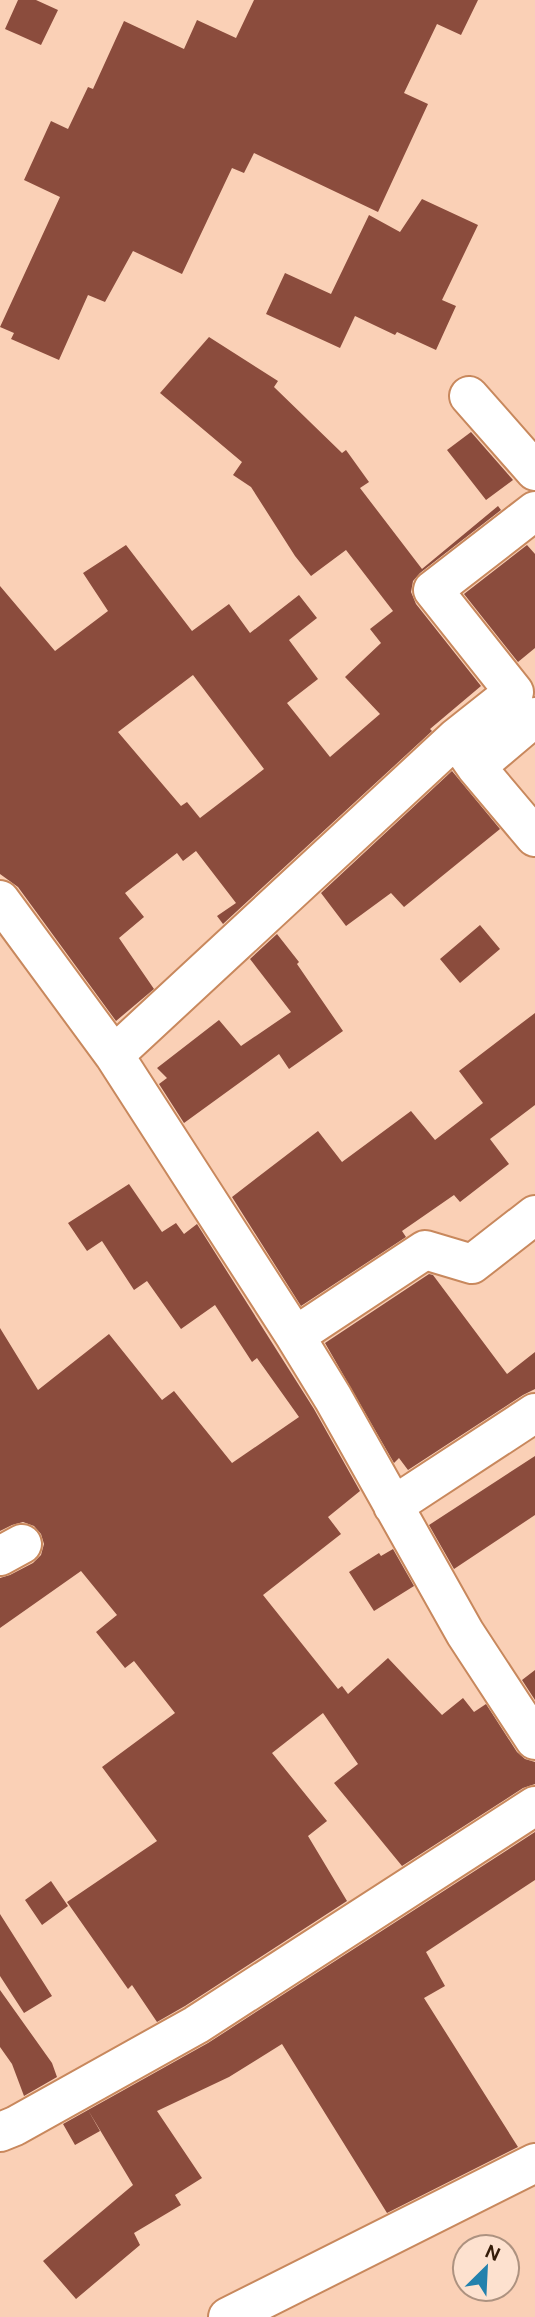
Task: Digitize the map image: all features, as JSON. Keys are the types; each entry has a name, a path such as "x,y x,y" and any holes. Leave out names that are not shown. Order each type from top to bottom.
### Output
{"street":[{"path":"469,396 535,471"},
{"path":"114,1055 466,753 514,692 433,590 535,511"},
{"path":"466,753 535,717"},
{"path":"466,753 535,837"},
{"path":"0,900 114,1055 295,1336 465,1633 535,1740"},
{"path":"295,1336 425,1250 472,1264 535,1215"},
{"path":"393,1506 535,1413"},
{"path":"0,2132 197,2025 535,1806"},
{"path":"228,2317 535,2164"}],"building":[{"path":"18,0 36,0 58,10 41,45 5,29"},
{"path":"254,0 478,0 461,35 437,24 404,93 428,104 378,212 254,153 244,173 232,168 182,274 133,251 105,302 88,295 59,360 11,339 14,333 0,327 60,197 24,180 51,121 68,129 88,87 93,89 124,21 184,49 197,20 236,38"},
{"path":"422,199 478,225 442,300 456,306 436,350 355,316 340,348 266,314 285,273 331,294 369,215 400,232"},
{"path":"209,337 278,381 274,387 342,453 346,450 369,482 360,488 422,569 498,506 501,510 420,573 413,581 411,592 416,604 481,686 430,729 432,731 223,924 217,916 236,903 196,851 183,861 177,853 125,893 144,917 119,938 154,989 116,1021 18,887 0,874 0,586 55,651 108,611 83,573 126,545 192,631 229,604 250,633 299,595 317,618 289,640 318,679 287,703 330,757 380,714 345,677 381,643 370,629 393,611 346,550 311,576 251,487 233,475 242,462 160,393","holes":["193,675 264,769 200,818 187,802 181,806 118,732"]},
{"path":"471,432 513,480 486,500 447,450"},
{"path":"527,545 535,554 535,648 518,662 464,594"},
{"path":"452,771 500,829 404,907 391,893 346,926 321,893"},
{"path":"480,925 500,949 460,983 440,959"},
{"path":"277,934 299,962 297,964 343,1031 289,1069 279,1054 184,1123 159,1084 167,1078 157,1068 219,1020 241,1046 291,1012 250,959"},
{"path":"535,1013 535,1105 490,1139 509,1164 460,1202 454,1195 402,1231 406,1237 301,1306 232,1197 318,1131 342,1162 411,1111 435,1140 483,1103 459,1071"},
{"path":"129,1184 162,1232 176,1223 184,1234 197,1224 314,1409 360,1491 328,1517 341,1534 263,1595 338,1689 342,1686 348,1694 388,1658 442,1715 463,1698 474,1712 486,1704 517,1752 525,1759 535,1762 535,1784 523,1788 402,1866 334,1783 358,1764 323,1713 272,1753 327,1821 308,1836 347,1901 157,2022 132,1985 128,1989 67,1902 157,1841 102,1767 175,1713 134,1661 125,1668 96,1632 117,1615 81,1571 0,1628 0,1578 33,1563 41,1555 44,1544 41,1534 34,1526 23,1522 0,1531 0,1328 38,1390 109,1334 162,1400 174,1391 232,1463 299,1417 257,1358 252,1362 215,1305 181,1329 147,1281 134,1290 102,1241 87,1251 68,1223"},
{"path":"429,1274 433,1275 507,1374 535,1352 535,1389 408,1470 399,1458 394,1463 325,1343"},
{"path":"535,1456 535,1515 454,1569 429,1525"},
{"path":"393,1549 414,1586 374,1611 349,1572 379,1553 381,1556"},
{"path":"535,1670 535,1700 522,1680"},
{"path":"535,1832 535,1880 426,1952 445,1986 424,1998 518,2147 387,2213 282,2044 229,2077 157,2111 202,2178 175,2195 181,2205 134,2233 140,2245 76,2299 43,2261 133,2185 88,2110 208,2043"},
{"path":"51,1881 68,1906 42,1925 25,1900"},
{"path":"0,1914 52,1996 24,2013 0,1976"},
{"path":"0,1990 52,2063 57,2077 24,2096 12,2064 0,2047"},
{"path":"88,2110 100,2131 75,2145 63,2124"}]}
